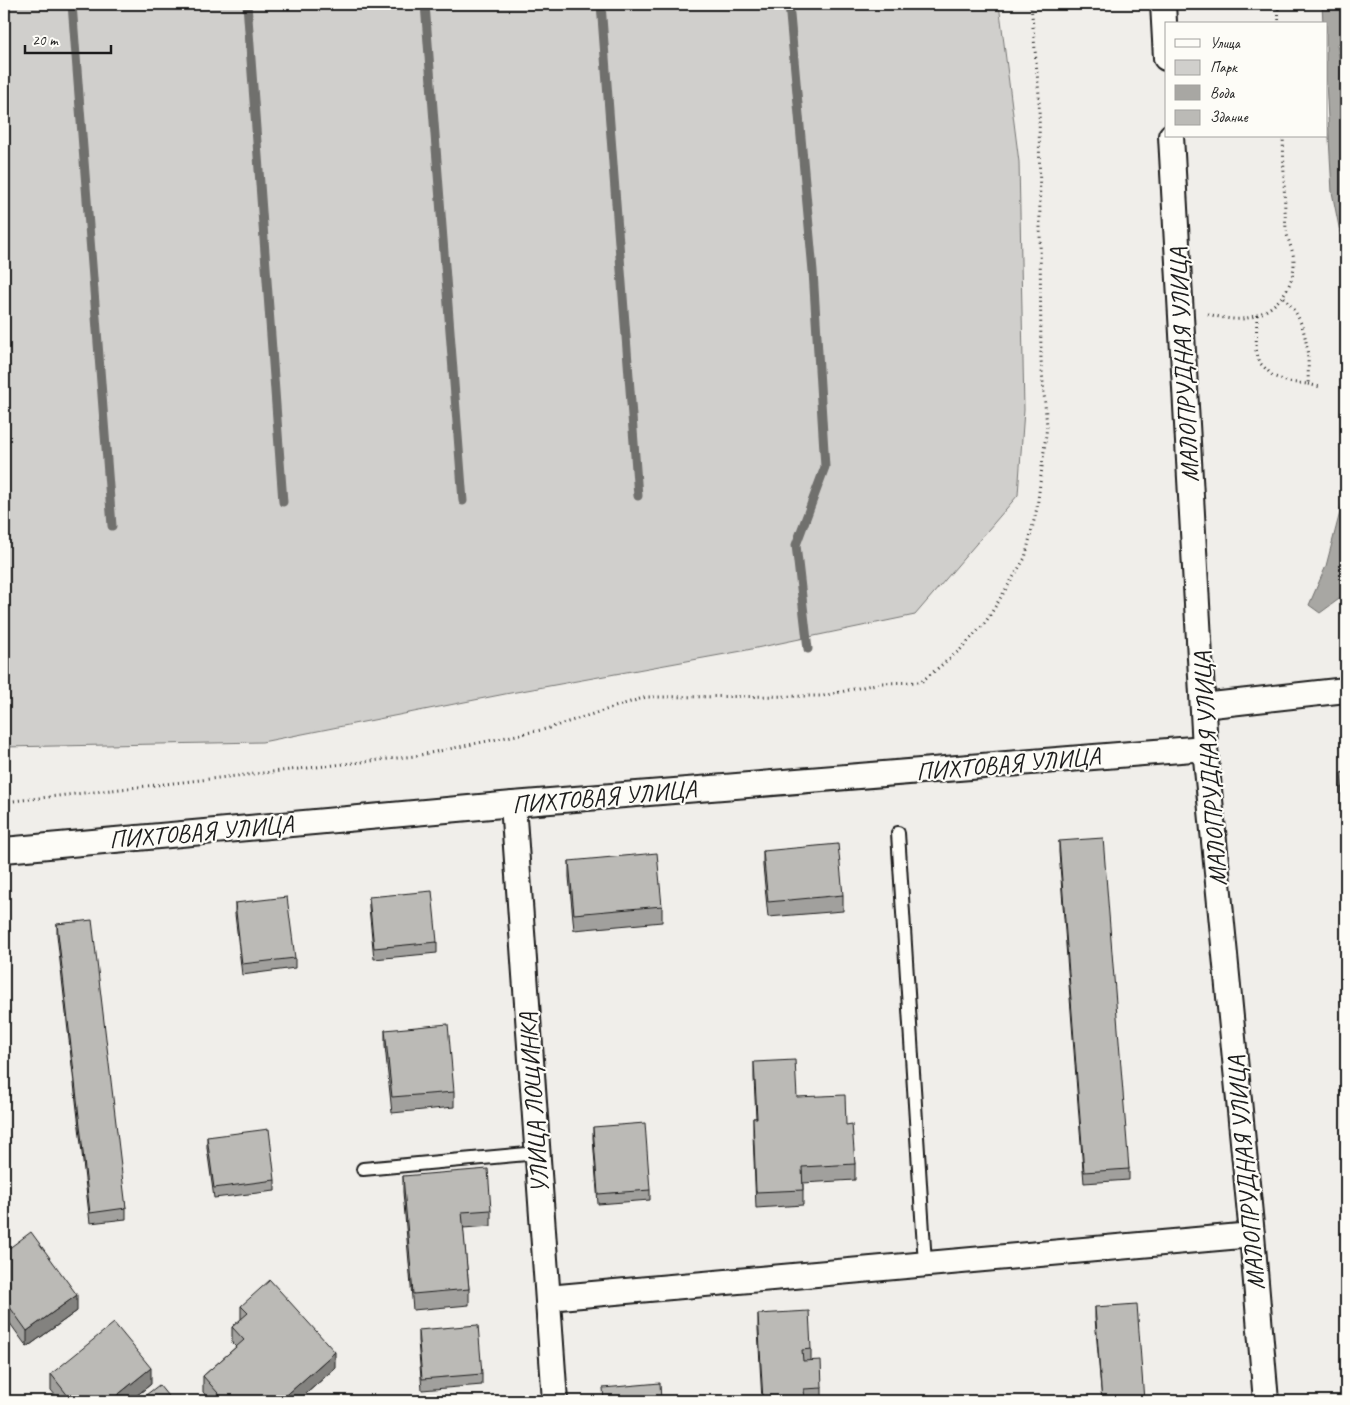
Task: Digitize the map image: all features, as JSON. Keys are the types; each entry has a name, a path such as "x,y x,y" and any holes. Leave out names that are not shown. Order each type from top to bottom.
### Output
{"street":[{"path":"1163,4 1165,40"},
{"name":"МАЛОПРУДНАЯ УЛИЦА","path":"1171,138 1205,748 1252,1235 1266,1401"},
{"path":"1203,706 1346,690"},
{"name":"ПИХТОВАЯ УЛИЦА","path":"4,850 513,804 1205,748"},
{"name":"УЛИЦА ЛОЩИНКА","path":"513,804 555,1401"},
{"path":"548,1298 1252,1235"}],"lane":[{"path":"898,833 925,1264"},
{"path":"364,1169 538,1153"}],"path":[{"path":"4,802 415,756 546,729 646,697 823,696 880,684 921,682 960,650 985,623 1025,558 1037,508 1046,426 1041,360 1040,95 1031,4"},
{"path":"1278,4 1279,22"},
{"path":"1180,309 1229,319 1241,319 1257,316 1270,309 1284,297 1292,277 1294,262 1286,231 1283,138"},
{"path":"1284,297 1296,314 1304,335 1309,365 1308,384"},
{"path":"1257,316 1256,350 1260,363 1273,376 1288,382 1320,387"}],"green space":[{"path":"4,4 999,4 1019,162 1024,410 1018,495 915,615 742,651 505,694 262,742 4,747"}],"water":[{"path":"1322,4 1346,4 1346,42 1337,44 1339,57 1346,69 1346,262 1332,192 1328,119 1328,22 1323,22"},
{"path":"1346,495 1346,594 1320,613 1309,605 1326,566"}],"building":[{"path":"1346,772 1346,836 1341,773"},
{"path":"1103,838 1129,1169 1084,1172 1059,841"},
{"path":"838,844 843,895 768,902 763,851"},
{"path":"657,853 662,906 574,914 569,861"},
{"path":"432,891 437,942 374,948 369,897"},
{"path":"287,897 295,958 242,964 235,903"},
{"path":"92,920 126,1208 90,1213 57,924"},
{"path":"448,1024 454,1092 392,1097 385,1030"},
{"path":"795,1060 797,1097 845,1095 846,1125 852,1124 855,1164 802,1167 803,1190 756,1192 753,1118 757,1118 754,1062"},
{"path":"645,1123 650,1190 598,1194 593,1127"},
{"path":"269,1129 275,1180 214,1188 207,1137"},
{"path":"488,1169 491,1210 462,1212 469,1289 413,1294 403,1176"},
{"path":"31,1232 77,1295 27,1331 4,1299 4,1252"},
{"path":"270,1280 335,1352 280,1401 225,1401 203,1376 244,1340 232,1327 248,1313 241,1306"},
{"path":"1137,1304 1144,1401 1102,1401 1095,1307"},
{"path":"809,1311 811,1349 802,1350 803,1361 821,1360 822,1388 804,1389 805,1401 763,1401 758,1314"},
{"path":"114,1323 151,1368 110,1401 72,1401 51,1374"},
{"path":"478,1325 482,1374 422,1379 418,1330"},
{"path":"660,1383 661,1401 604,1401 603,1388"},
{"path":"159,1385 172,1401 138,1401"}],"waterway":[{"path":"72,4 112,526"},
{"path":"247,4 283,502"},
{"path":"425,4 463,501"},
{"path":"601,4 638,496"},
{"path":"789,4 813,271 825,467 796,545 808,649"}]}
